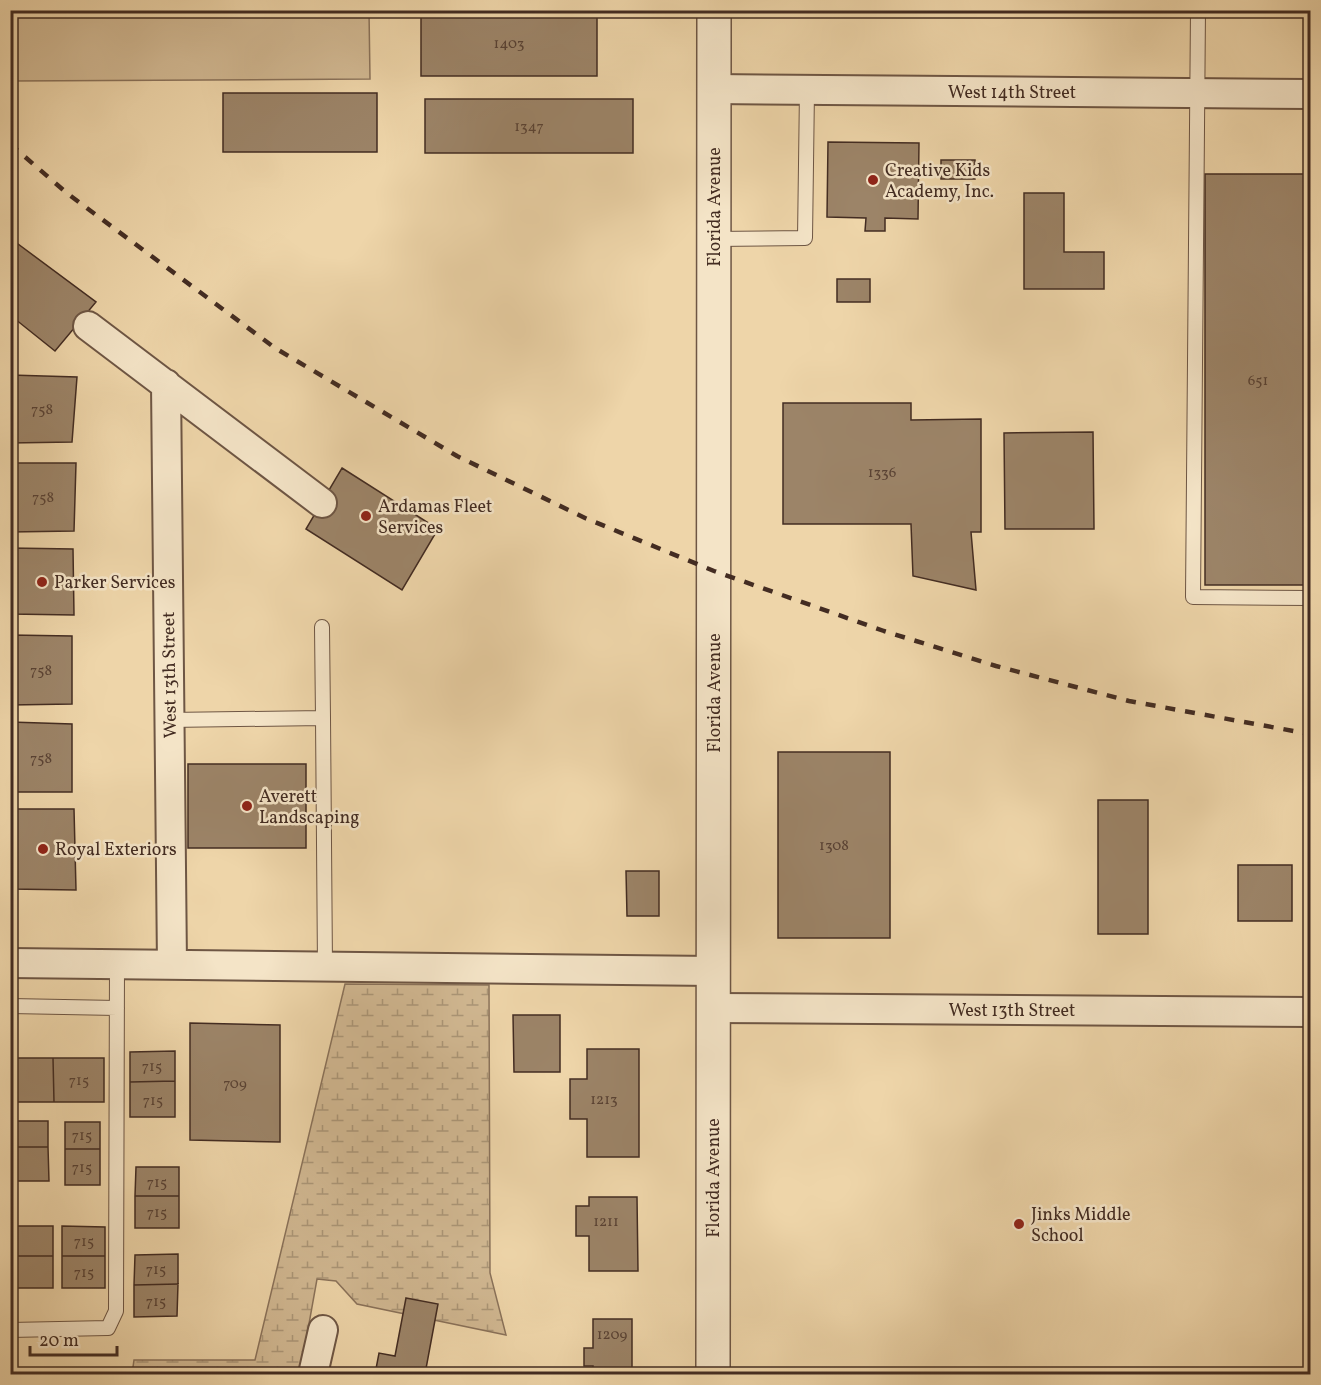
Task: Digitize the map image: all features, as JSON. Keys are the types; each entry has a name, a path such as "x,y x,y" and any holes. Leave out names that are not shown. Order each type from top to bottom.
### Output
{"street":[{"name":"Florida Avenue","path":"713,1374 714,10"},
{"name":"West 14th Street","path":"714,89 1311,94"},
{"path":"88,326 322,502"},
{"name":"West 13th Street","path":"166,384 172,965"},
{"path":"10,963 713,971"},
{"name":"West 13th Street","path":"713,1008 1311,1012"},
{"path":"313,1374 323,1330"}],"lane":[{"path":"1198,10 1195,93 1193,597 1311,598"},
{"path":"714,239 805,238 807,90"},
{"path":"322,627 325,967"},
{"path":"169,720 323,718"},
{"path":"10,1330 108,1328 116,1311 117,964"},
{"path":"10,1006 117,1008"}],"green space":[{"path":"10,11 369,11 370,79 11,81"},
{"path":"345,984 489,985 490,1273 506,1335 357,1304 336,1281 317,1279 300,1374 132,1374 134,1360 255,1360"}],"building":[{"path":"421,10 597,10 597,76 421,76"},
{"path":"223,93 377,93 377,152 223,152"},
{"path":"425,99 633,99 633,153 425,153"},
{"name":"Creative Kids Academy, Inc.","path":"828,142 919,143 918,219 885,218 885,231 865,231 866,218 827,217"},
{"path":"941,160 975,160 975,179 941,179"},
{"path":"1205,174 1310,174 1310,585 1205,585"},
{"path":"1024,193 1064,193 1064,252 1104,252 1104,289 1024,289"},
{"path":"10,238 96,302 55,351 10,315"},
{"path":"837,279 870,279 870,302 837,302"},
{"path":"10,375 77,377 72,442 10,443"},
{"path":"783,403 911,403 911,420 981,419 981,532 971,532 976,590 913,576 911,524 783,524"},
{"path":"1093,432 1094,529 1005,529 1004,433"},
{"path":"10,463 76,463 74,531 10,532"},
{"name":"Ardamas Fleet Services","path":"342,468 438,529 402,590 306,529"},
{"name":"Parker Services","path":"10,548 73,549 74,615 10,614"},
{"path":"10,635 72,636 72,704 10,705"},
{"path":"10,722 72,724 72,792 10,792"},
{"path":"778,752 890,752 890,938 778,938"},
{"name":"Averett Landscaping","path":"188,764 306,764 306,848 188,848"},
{"path":"1098,800 1148,800 1148,934 1098,934"},
{"name":"Royal Exteriors","path":"10,809 74,809 76,890 10,889"},
{"path":"1238,865 1292,865 1292,921 1238,921"},
{"path":"626,871 659,871 659,916 627,916"},
{"path":"513,1015 560,1015 560,1072 514,1072"},
{"path":"190,1023 280,1025 280,1142 190,1140"},
{"path":"587,1049 639,1049 639,1157 587,1157 587,1119 570,1119 570,1079 587,1079"},
{"path":"175,1051 175,1081 130,1082 130,1052"},
{"path":"10,1058 53,1058 54,1102 10,1102"},
{"path":"53,1058 104,1058 104,1102 54,1102"},
{"path":"175,1081 175,1117 130,1117 130,1082"},
{"path":"10,1121 48,1121 48,1147 10,1147"},
{"path":"65,1122 100,1122 100,1149 65,1149"},
{"path":"10,1147 48,1147 49,1181 10,1181"},
{"path":"65,1149 100,1149 100,1185 65,1185"},
{"path":"136,1167 179,1167 179,1196 135,1196"},
{"path":"135,1196 179,1196 179,1228 135,1228"},
{"path":"589,1197 637,1197 638,1271 589,1271 589,1236 576,1236 576,1206 589,1206"},
{"path":"10,1226 53,1226 53,1256 10,1256"},
{"path":"62,1226 105,1227 105,1256 62,1256"},
{"path":"178,1254 178,1284 134,1285 135,1255"},
{"path":"10,1256 53,1256 53,1288 10,1288"},
{"path":"62,1256 105,1256 105,1288 62,1288"},
{"path":"178,1284 177,1316 134,1317 134,1285"},
{"path":"406,1298 438,1304 425,1374 375,1374 379,1353 395,1356"},
{"path":"593,1319 632,1319 632,1374 593,1374 593,1366 584,1366 584,1348 593,1348"}],"railway":[{"path":"10,144 68,194 275,348 457,456 585,518 714,571 884,631 996,666 1129,701 1310,734"}],"place":[{"name":"Creative Kids Academy, Inc.","path":"873,180"},
{"name":"Ardamas Fleet Services","path":"366,516"},
{"name":"Parker Services","path":"42,582"},
{"name":"Averett Landscaping","path":"247,806"},
{"name":"Royal Exteriors","path":"43,849"},
{"name":"Jinks Middle School","path":"1019,1224"}]}
